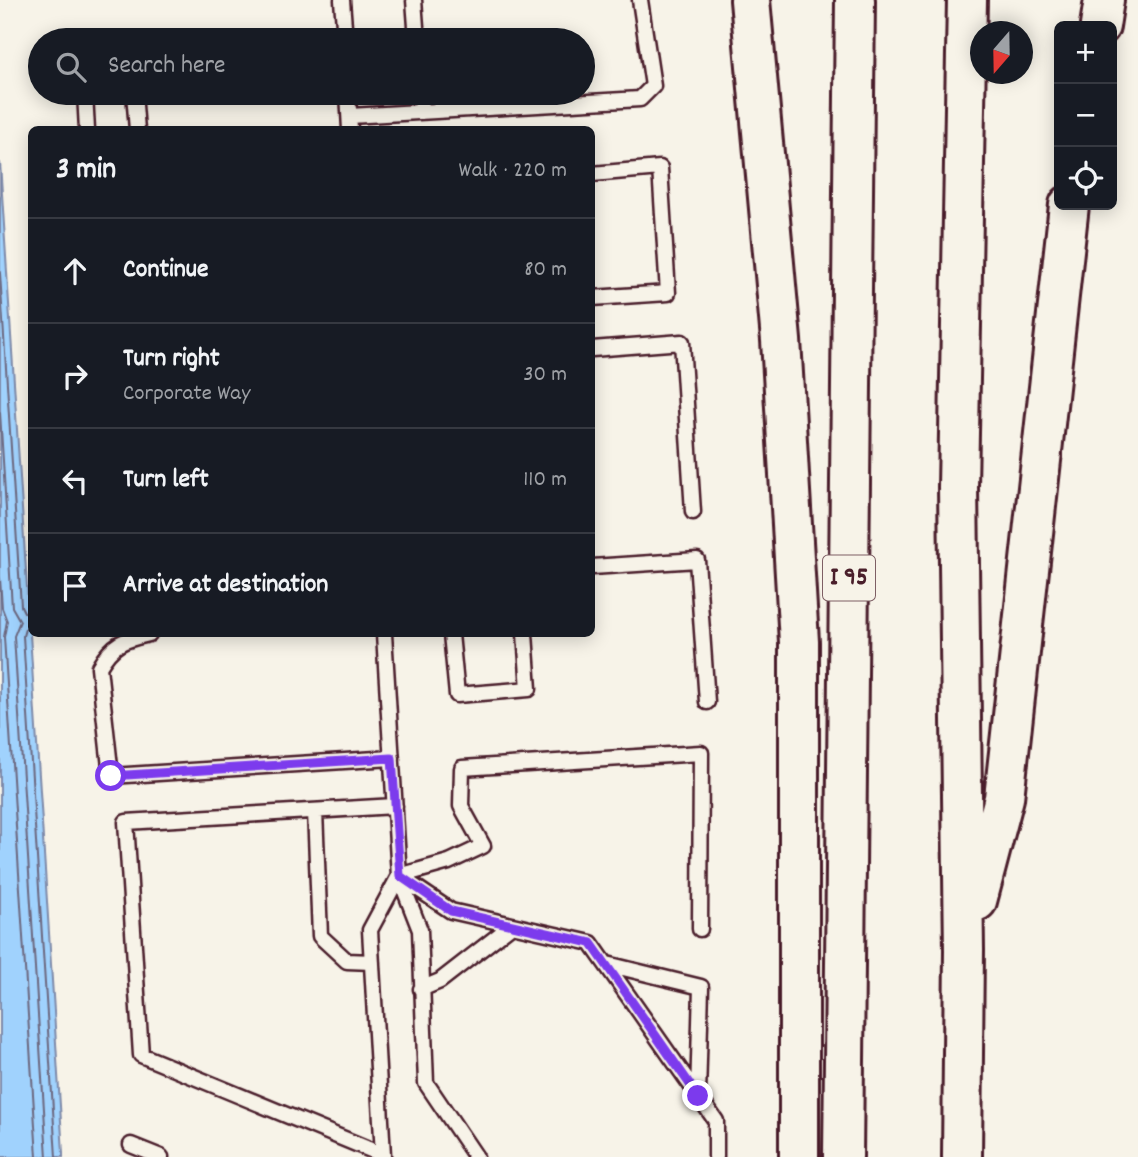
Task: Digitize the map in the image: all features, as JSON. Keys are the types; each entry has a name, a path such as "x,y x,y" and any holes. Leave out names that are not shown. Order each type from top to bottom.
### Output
{"highway":[{"path":"750,0 781,340 799,642 799,1157"},
{"name":"I 95","path":"844,1157 855,0"},
{"path":"962,1157 964,950 958,487 967,0"},
{"path":"1101,21 1104,0"},
{"path":"964,950 1004,798 1068,210"}],"lane":[{"path":"342,0 343,28"},
{"path":"414,0 416,28"},
{"path":"595,102 640,99 653,86 640,0"},
{"path":"86,105 88,126"},
{"path":"135,105 136,126"},
{"path":"349,105 350,123 422,112 539,105"},
{"path":"422,105 422,112"},
{"path":"595,174 660,168 668,293 595,298"},
{"path":"595,349 682,342 693,512"},
{"path":"595,567 697,560 707,702"},
{"path":"136,637 123,640 107,653 99,667 111,776 392,758"},
{"path":"384,637 400,876 419,930 426,1083 476,1157"},
{"path":"451,637 457,695 529,689 525,637"},
{"path":"395,806 126,822 141,1055 382,1156 370,930 400,876 449,862 483,846 461,806 462,768 701,753 700,929"},
{"path":"316,811 320,936 347,961 372,962"},
{"path":"400,876 451,911 591,943 716,1121 716,1157"},
{"path":"421,989 440,981 512,925"},
{"path":"607,964 701,987 698,1096"},
{"path":"131,1145 161,1157"}],"water":[{"path":"0,162 63,1157 0,1157"}],"route":[{"path":"111,776 392,758 400,876 451,911 591,943 698,1096"}]}
